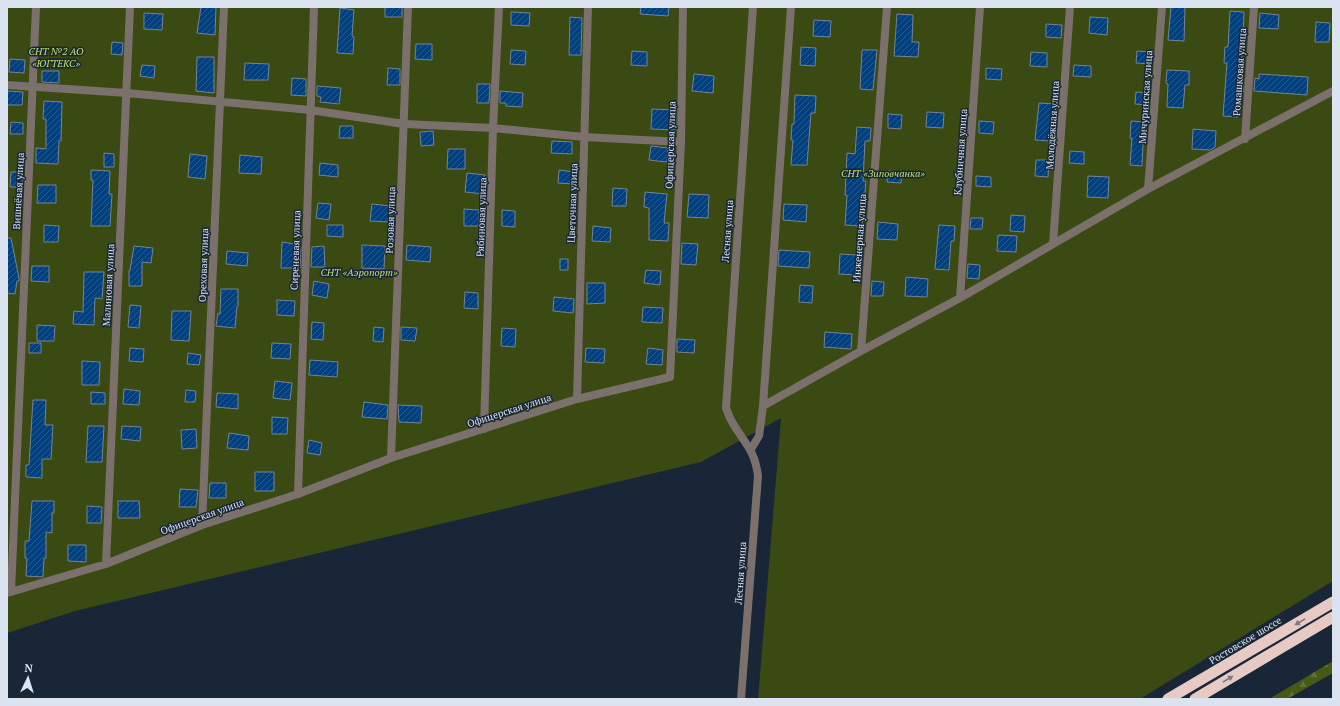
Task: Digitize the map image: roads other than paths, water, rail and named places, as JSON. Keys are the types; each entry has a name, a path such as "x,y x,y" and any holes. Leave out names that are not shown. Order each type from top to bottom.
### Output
{"highway":[{"name":"Ростовское шоссе","path":"1168,699 1333,602"},
{"path":"1195,699 1333,617"}],"street":[{"name":"Вишнёвая улица","path":"9,592 36,7"},
{"name":"Малиновая улица","path":"106,564 130,7"},
{"name":"Ореховая улица","path":"202,525 224,7"},
{"name":"Сиреневая улица","path":"298,494 314,7"},
{"name":"Розовая улица","path":"391,458 408,7"},
{"name":"Рябиновая улица","path":"484,428 493,128 499,7"},
{"name":"Цветочная улица","path":"577,399 588,7"},
{"name":"Офицерская улица","path":"9,592 106,564 202,525 298,494 391,458 577,399 670,377 681,142 683,7"},
{"name":"Лесная улица","path":"741,699 758,476 756,462 751,449 733,424 726,408 753,7"},
{"path":"751,449 759,436 763,406 790,7"},
{"name":"Инженерная улица","path":"861,351 887,7"},
{"name":"Клубничная улица","path":"960,298 980,7"},
{"name":"Молодёжная улица","path":"1053,244 1070,7"},
{"name":"Мичуринская улица","path":"1148,189 1162,7"},
{"name":"Ромашковая улица","path":"1244,138 1254,7"},
{"path":"7,85 127,93 220,103 310,110 404,124 493,128 584,137 681,142"},
{"path":"763,406 960,298 1148,189 1333,91"}],"park label":[{"name":"СНТ №2 АО «ЮГТЕКС»","path":"56,56"},
{"name":"СНТ «Зиповчанка»","path":"883,173"},
{"name":"СНТ «Аэропорт»","path":"359,272"}]}
